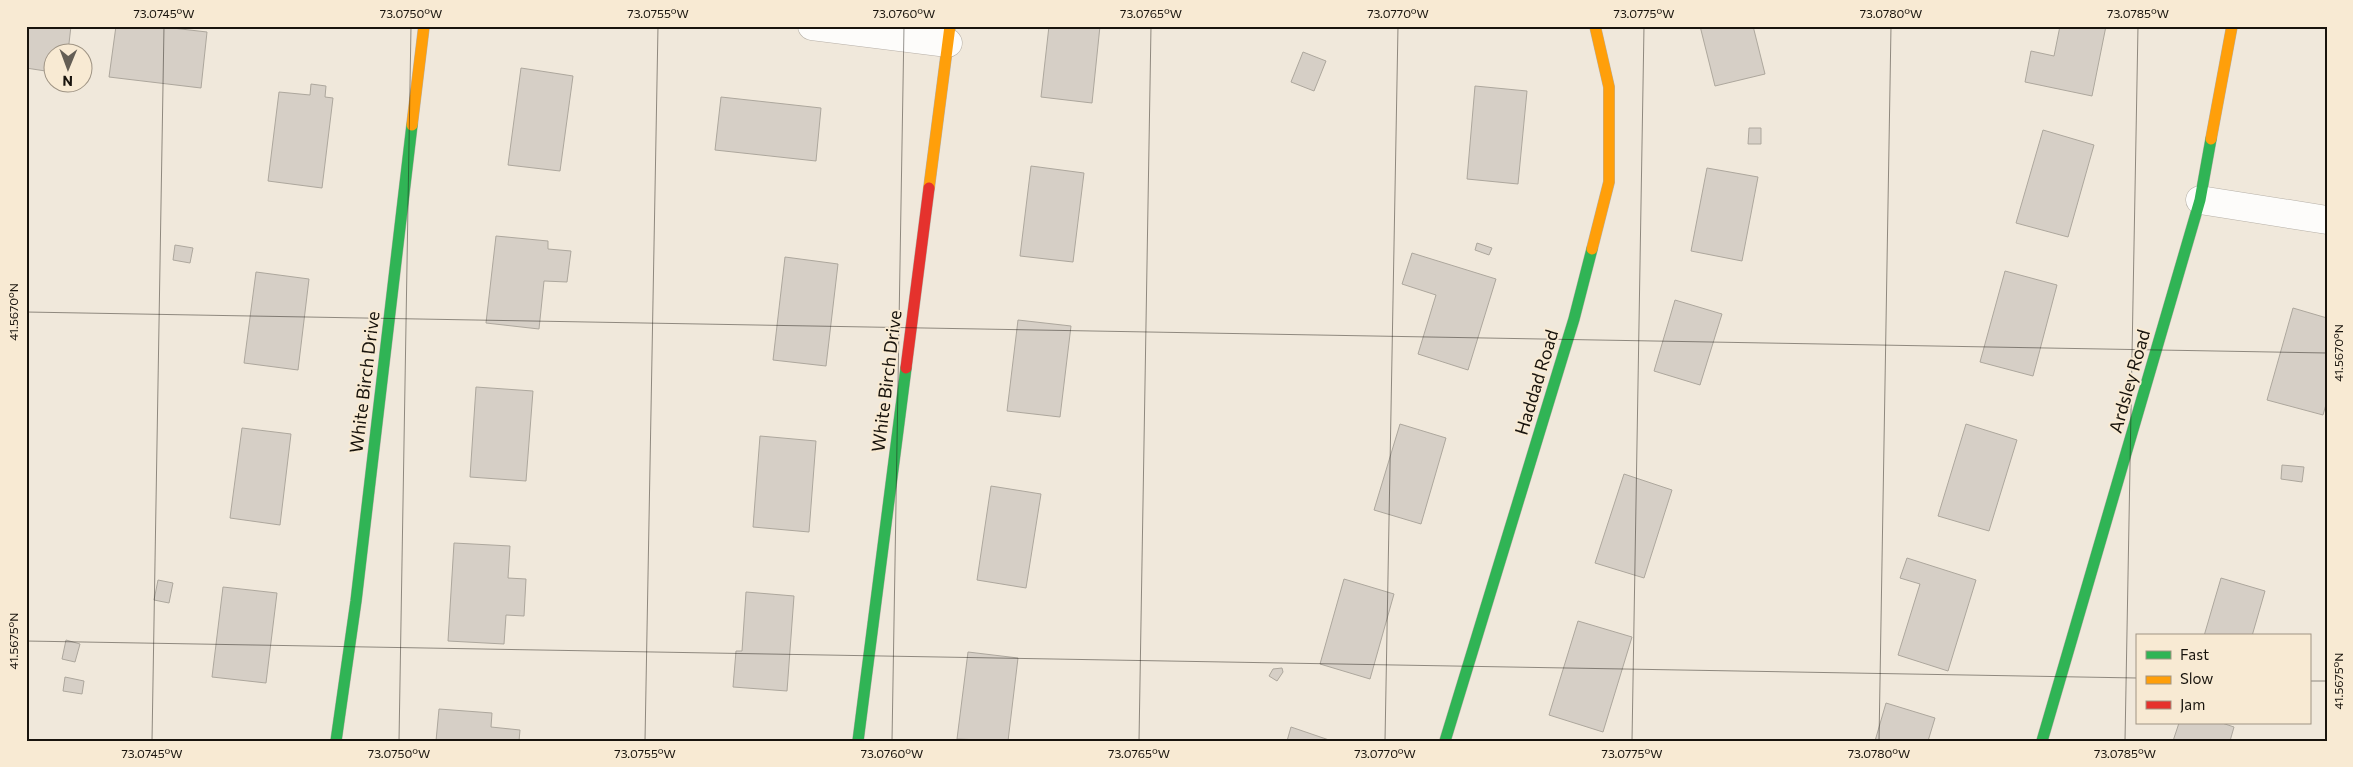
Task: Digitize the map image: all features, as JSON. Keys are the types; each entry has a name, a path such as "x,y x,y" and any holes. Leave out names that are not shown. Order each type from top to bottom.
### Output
{"street":[{"name":"White Birch Drive","path":"336,741 357,591 424,26"},
{"path":"812,26 949,35"},
{"name":"Haddad Road","path":"1445,741 1574,319 1609,182 1609,86 1595,26"},
{"name":"Ardsley Road","path":"2042,741 2200,200 2232,26"},
{"name":"White Birch Drive","path":"858,741 949,35"},
{"path":"2200,200 2327,220"}],"building":[{"path":"26,26 71,26 69,42 42,42 42,70 26,68"},
{"path":"116,26 155,26 207,32 201,88 109,77"},
{"path":"1049,26 1100,26 1092,103 1041,97"},
{"path":"1700,26 1753,26 1765,74 1715,86"},
{"path":"2060,26 2106,26 2092,96 2025,82 2031,51 2054,56"},
{"path":"1303,52 1326,61 1314,91 1291,82"},
{"path":"521,68 573,76 560,171 508,165"},
{"path":"311,84 326,86 325,97 333,98 322,188 268,181 279,92 310,95"},
{"path":"1475,86 1527,91 1518,184 1467,179"},
{"path":"721,97 821,108 816,161 715,150"},
{"path":"1749,128 1761,128 1761,144 1748,144"},
{"path":"2043,130 2094,145 2068,237 2016,223"},
{"path":"1031,166 1084,173 1073,262 1020,256"},
{"path":"1707,168 1758,177 1742,261 1691,251"},
{"path":"496,236 548,241 548,249 571,251 567,282 544,281 539,329 486,323"},
{"path":"1477,243 1492,248 1489,255 1475,250"},
{"path":"175,245 193,248 190,263 173,260"},
{"path":"1412,253 1496,279 1468,370 1418,354 1436,295 1402,284"},
{"path":"785,257 838,264 826,366 773,360"},
{"path":"2005,271 2057,285 2033,376 1980,362"},
{"path":"256,272 309,279 298,370 244,363"},
{"path":"1675,300 1722,314 1700,385 1654,371"},
{"path":"2293,308 2327,318 2327,401 2323,415 2267,400"},
{"path":"1018,320 1071,326 1060,417 1007,411"},
{"path":"476,387 533,391 526,481 470,477"},
{"path":"1400,424 1446,438 1421,524 1374,510"},
{"path":"1966,424 2017,440 1989,531 1938,516"},
{"path":"242,428 291,434 280,525 230,518"},
{"path":"760,436 816,441 809,532 753,527"},
{"path":"2282,465 2304,467 2302,482 2281,479"},
{"path":"1624,474 1672,490 1644,578 1595,563"},
{"path":"991,486 1041,494 1026,588 977,580"},
{"path":"454,543 510,546 508,578 526,579 524,616 506,615 504,644 448,641"},
{"path":"1907,558 1976,580 1948,671 1898,655 1920,584 1900,578"},
{"path":"2221,578 2265,591 2253,634 2205,634"},
{"path":"1344,579 1394,594 1370,679 1320,664"},
{"path":"158,580 173,583 169,603 154,600"},
{"path":"223,587 277,593 266,683 212,677"},
{"path":"746,592 794,596 787,691 733,687 736,651 742,651"},
{"path":"1578,621 1632,637 1603,732 1549,715"},
{"path":"66,640 80,644 75,662 62,659"},
{"path":"968,652 1018,658 1008,741 957,739"},
{"path":"1282,668 1283,672 1277,681 1269,676 1273,669"},
{"path":"65,677 84,681 82,694 63,691"},
{"path":"1886,703 1935,718 1928,741 1875,741"},
{"path":"439,709 492,713 491,727 520,730 519,741 436,741"},
{"path":"2179,724 2225,724 2234,727 2230,741 2173,741"},
{"path":"1291,727 1332,741 1287,741"}],"traffic: fast":[{"path":"336,741 356,601 412,125"},
{"path":"2042,741 2200,200 2211,139"},
{"path":"1445,741 1574,319 1592,249"},
{"path":"858,741 906,368"}],"traffic: slow":[{"path":"412,125 424,26"},
{"path":"929,188 950,26"},
{"path":"1592,249 1609,182 1609,87 1595,26"},
{"path":"2211,139 2232,26"}],"traffic: jam":[{"path":"906,368 929,188"}]}
